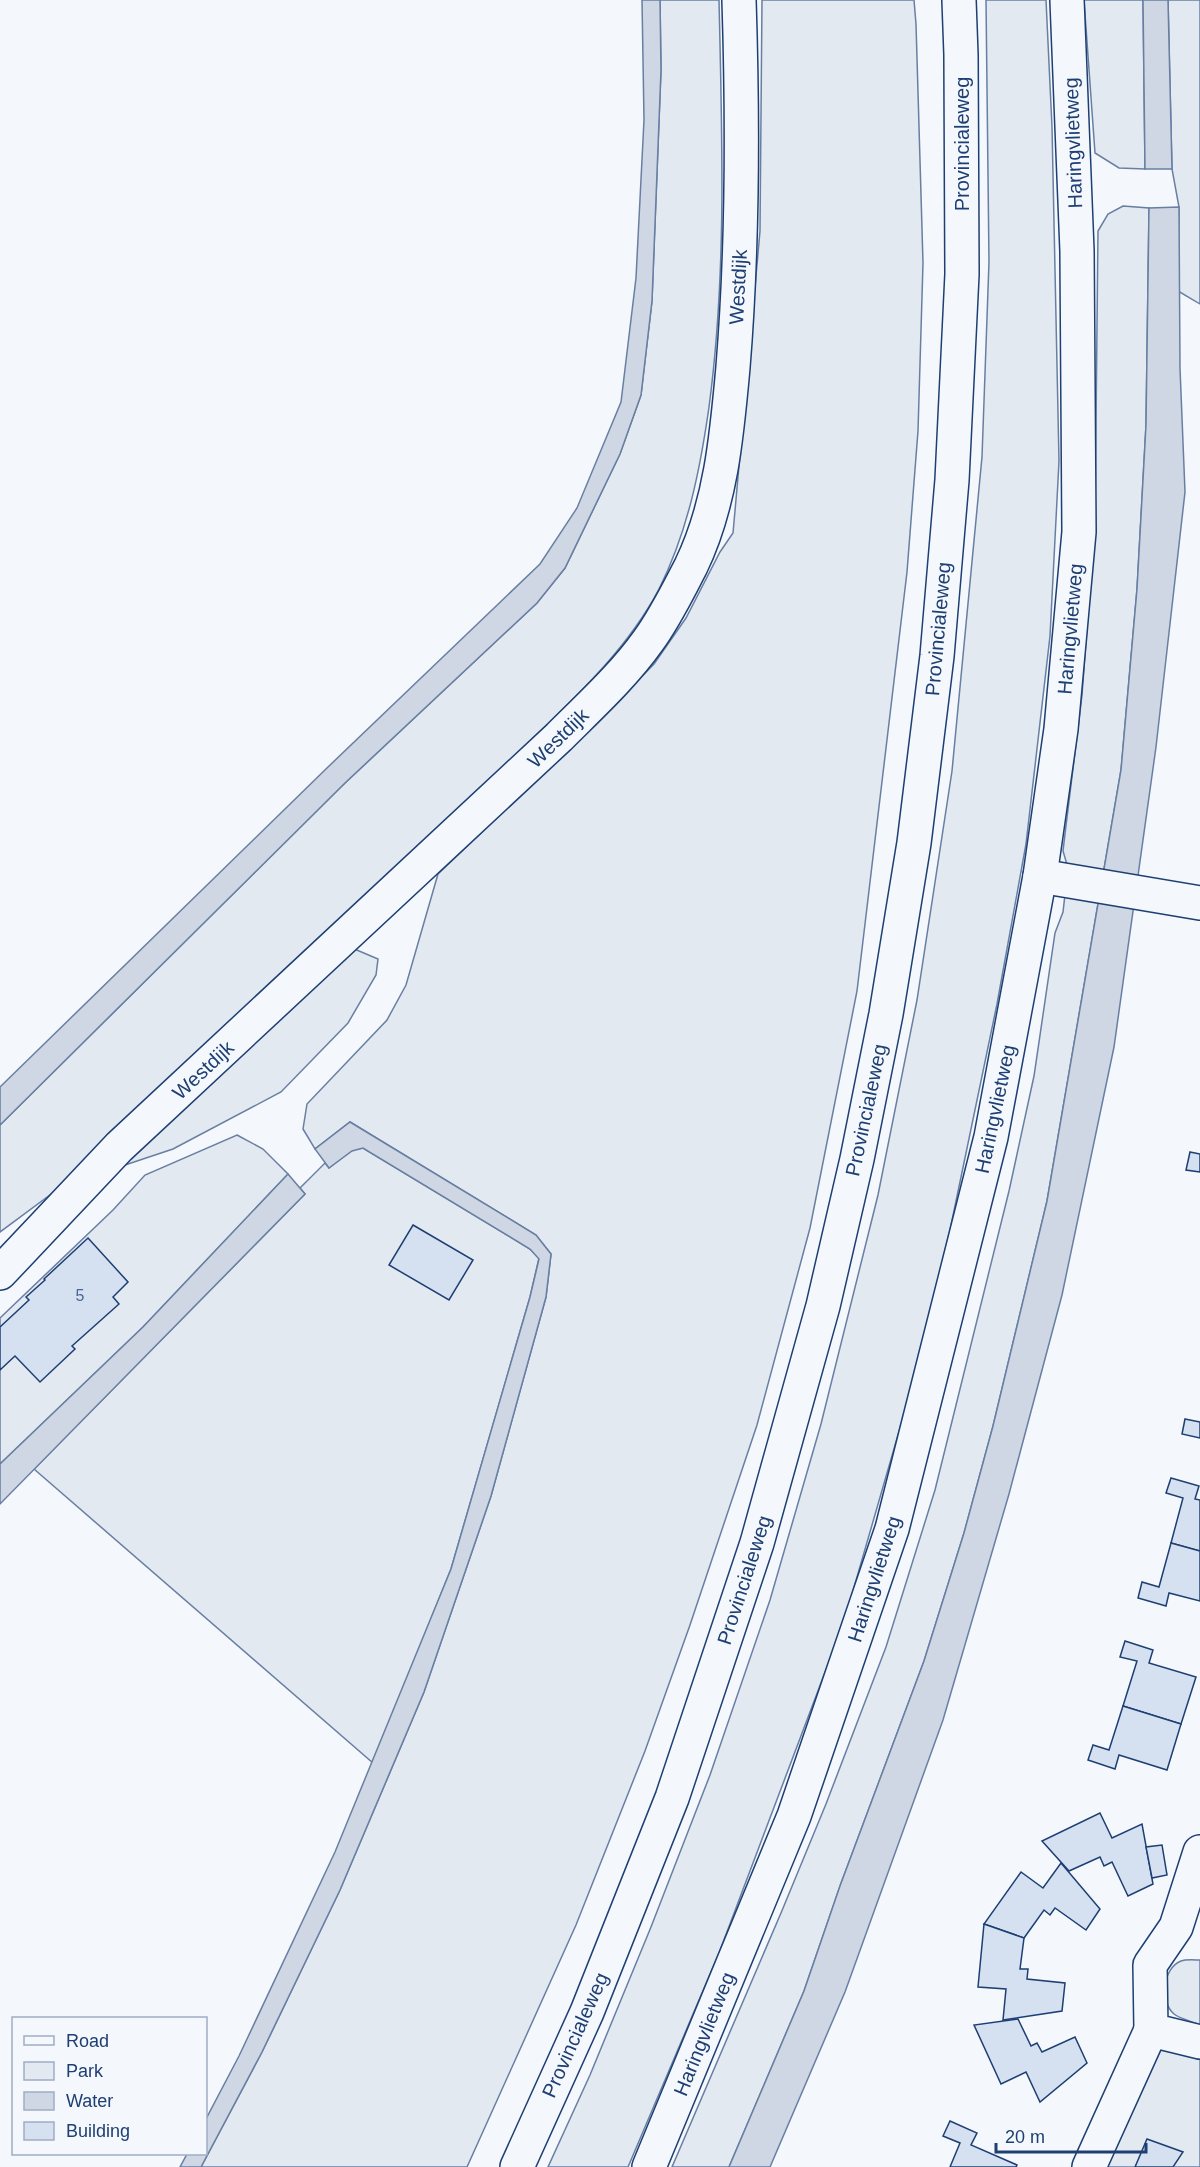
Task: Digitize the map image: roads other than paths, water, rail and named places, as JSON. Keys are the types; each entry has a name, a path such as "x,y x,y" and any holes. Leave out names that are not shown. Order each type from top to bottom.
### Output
{"street":[{"name":"Provincialeweg","path":"517,2167 587,2012 676,1787 757,1543 823,1306 857,1159 886,1014 914,843 937,656 952,480 962,274 959,0"},
{"name":"Haringvlietweg","path":"649,2167 794,1816 892,1529 991,1137 1040,876 1061,729 1079,532 1077,251 1067,0"},
{"name":"Westdijk","path":"0,1273 119,1147 559,737 621,675 648,641 670,606 692,563 709,516 725,452 739,296 742,123 739,9"},
{"path":"1040,876 1200,903"},
{"path":"0,1244 65,1206"},
{"path":"1089,2167 1151,2030 1150,1965 1188,1932 1200,1852"},
{"path":"1151,2030 1200,2042"}],"water":[{"path":"642,0 660,0 661,70 652,301 641,395 620,454 565,568 537,603 345,783 0,1125 0,1087 540,564 577,508 621,402 636,278 644,120"},
{"path":"1143,0 1168,0 1172,169 1145,169"},
{"path":"1179,207 1180,368 1185,492 1156,747 1114,1047 1062,1295 1009,1494 943,1720 845,1992 770,2167 729,2167 804,1991 840,1886 924,1661 964,1533 993,1426 1047,1201 1121,770 1137,589 1146,425 1149,208"},
{"path":"350,1122 536,1235 551,1254 546,1297 491,1496 424,1692 340,1890 262,2052 201,2167 180,2167 186,2155 207,2155 207,2117 239,2056 335,1852 451,1569 539,1259 530,1249 363,1148 352,1151 329,1168 315,1149"},
{"path":"288,1174 305,1194 0,1504 0,1464 143,1327"}]}
